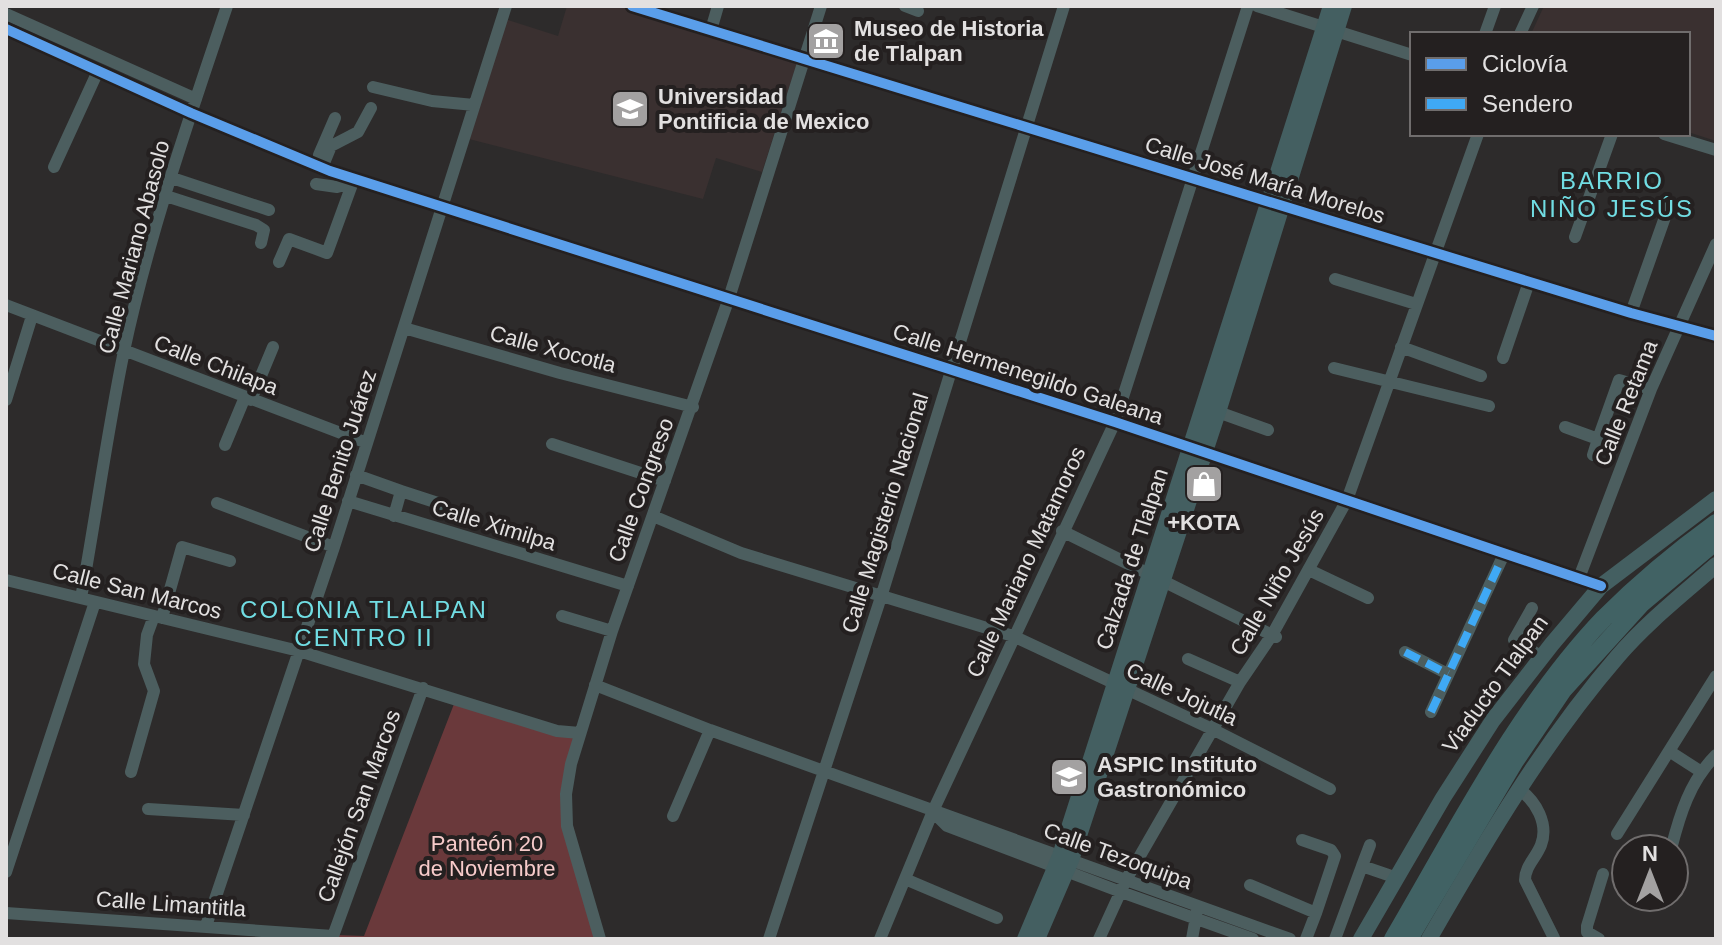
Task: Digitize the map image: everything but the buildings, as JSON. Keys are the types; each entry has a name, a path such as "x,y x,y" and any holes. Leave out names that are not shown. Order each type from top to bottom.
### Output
{"highway":[{"name":"Viaducto Tlalpan","path":"1395,939 1501,755 1570,660 1603,620 1664,562 1716,524"},
{"path":"1406,939 1515,761 1563,690 1642,603 1716,539"}],"main road":[{"name":"Calzada de Tlalpan","path":"1037,939 1198,452 1330,28 1331,6"},
{"name":"Calzada de Tlalpan","path":"1330,28 1344,6"},
{"name":"Calzada de Tlalpan","path":"1198,452 1218,412 1275,204"},
{"name":"Viaducto Tlalpan","path":"1361,939 1493,720 1542,657 1601,586 1716,499"},
{"path":"1429,939 1491,831 1555,733 1620,653 1716,565"},
{"name":"Calzada de Tlalpan","path":"1025,939 1064,864"}],"street":[{"name":"Calle Mariano Abasolo","path":"81,598 124,352 143,272 227,6"},
{"name":"Calle Benito Juárez","path":"206,926 334,547 506,6"},
{"name":"Calle José María Morelos","path":"632,6 1529,282 1716,336"},
{"path":"711,30 718,6"},
{"name":"Calle Congreso","path":"600,939 567,826 566,794 571,764 612,631 729,298 821,6"},
{"path":"905,6 918,11"},
{"name":"Calle Magisterio Nacional","path":"769,939 882,594 1064,6"},
{"name":"Calle Mariano Matamoros","path":"880,939 933,811 1115,422 1248,6"},
{"path":"1257,6 1410,54"},
{"path":"1486,32 1495,6"},
{"path":"1521,32 1533,6"},
{"path":"8,22 68,49 125,67 196,99"},
{"name":"Calle Hermenegildo Galeana","path":"68,49 98,71 353,181 1115,422 1601,586"},
{"path":"120,80 125,67"},
{"path":"54,167 98,71"},
{"path":"140,90 139,82 146,76"},
{"path":"373,87 432,101 474,105"},
{"path":"318,166 331,146 358,132 371,108"},
{"path":"318,166 335,118"},
{"name":"Calle Niño Jesús","path":"1099,939 1124,886 1212,729 1240,682 1274,636 1347,500 1477,136"},
{"path":"1575,237 1611,136"},
{"path":"1670,136 1716,150"},
{"path":"172,178 266,209 256,225"},
{"path":"316,184 337,187 353,181"},
{"path":"279,262 289,239 327,253 353,181"},
{"path":"166,196 256,225 264,230 261,243"},
{"path":"1631,313 1670,203"},
{"name":"Calle Retama","path":"1579,578 1651,389 1716,244"},
{"path":"1335,279 1416,304"},
{"path":"1503,358 1529,282"},
{"name":"Calle Chilapa","path":"6,305 367,443"},
{"path":"6,400 32,316"},
{"name":"Calle Xocotla","path":"404,328 693,407"},
{"path":"225,445 273,347"},
{"path":"1401,347 1481,376"},
{"path":"1334,368 1489,406"},
{"path":"1593,455 1619,380 1651,389"},
{"path":"1218,412 1268,430"},
{"path":"1565,427 1598,439"},
{"path":"552,444 665,481"},
{"path":"356,475 441,504"},
{"path":"394,516 401,491"},
{"name":"Calle Ximilpa","path":"348,501 628,586"},
{"path":"217,503 334,547"},
{"name":"Calle Jojutla","path":"653,516 741,553 1013,636 1212,729 1330,789"},
{"path":"1062,531 1274,636"},
{"path":"131,772 154,691 144,664 147,635 158,617 182,547 230,561"},
{"path":"1431,712 1504,554"},
{"path":"1309,570 1368,598"},
{"name":"Calle San Marcos","path":"6,580 299,651 557,731 580,733"},
{"path":"6,872 95,602"},
{"path":"1532,608 1514,640 1542,657"},
{"path":"562,616 612,631"},
{"path":"1405,652 1448,674"},
{"path":"1188,659 1240,682"},
{"path":"1618,833 1716,676"},
{"name":"Calle Tezoquipa","path":"595,685 1124,886 1197,912 1290,939"},
{"name":"Callejón San Marcos","path":"332,937 423,688"},
{"path":"673,816 710,730"},
{"path":"1669,751 1700,771"},
{"path":"1675,833 1681,812 1700,771 1716,755"},
{"path":"1519,789 1536,807 1544,829 1542,844 1525,871 1525,880 1554,938"},
{"path":"148,809 244,815"},
{"path":"1302,840 1331,850 1335,856 1306,939"},
{"path":"1335,939 1370,845"},
{"path":"1362,866 1397,878"},
{"path":"1599,939 1587,932 1587,926 1603,874"},
{"path":"905,879 997,918"},
{"path":"1250,885 1316,913"},
{"path":"1192,939 1197,912"},
{"name":"Calle Tezoquipa","path":"1197,912 1253,939"},
{"name":"Calle Limantitla","path":"6,913 332,937"}],"shaded area":[{"name":"Universidad Pontificia de Mexico","path":"567,6 620,6 798,60 762,172 716,158 703,199 469,139 505,19 558,36"},
{"path":"1544,6 1716,6 1716,141 1690,133 1690,32 1532,32"}],"green space":[{"name":"Panteón 20 de Noviembre","path":"454,704 580,736 566,796 599,939 336,939 336,935 364,936"}],"marked path":[{"path":"1431,712 1504,554"},
{"path":"1405,652 1448,674"}],"cycle path":[{"path":"632,6 1631,313 1716,336"},
{"path":"6,29 191,113 330,171 1115,422 1601,586"}],"place":[{"name":"Museo de Historia de Tlalpan","path":"826,41"},
{"name":"Universidad Pontificia de Mexico","path":"630,109"},
{"name":"+KOTA","path":"1204,484"},
{"name":"ASPIC Instituto Gastronómico","path":"1069,777"}],"district":[{"name":"BARRIO NIÑO JESÚS","path":"1612,194"},
{"name":"COLONIA TLALPAN CENTRO II","path":"364,623"}]}
